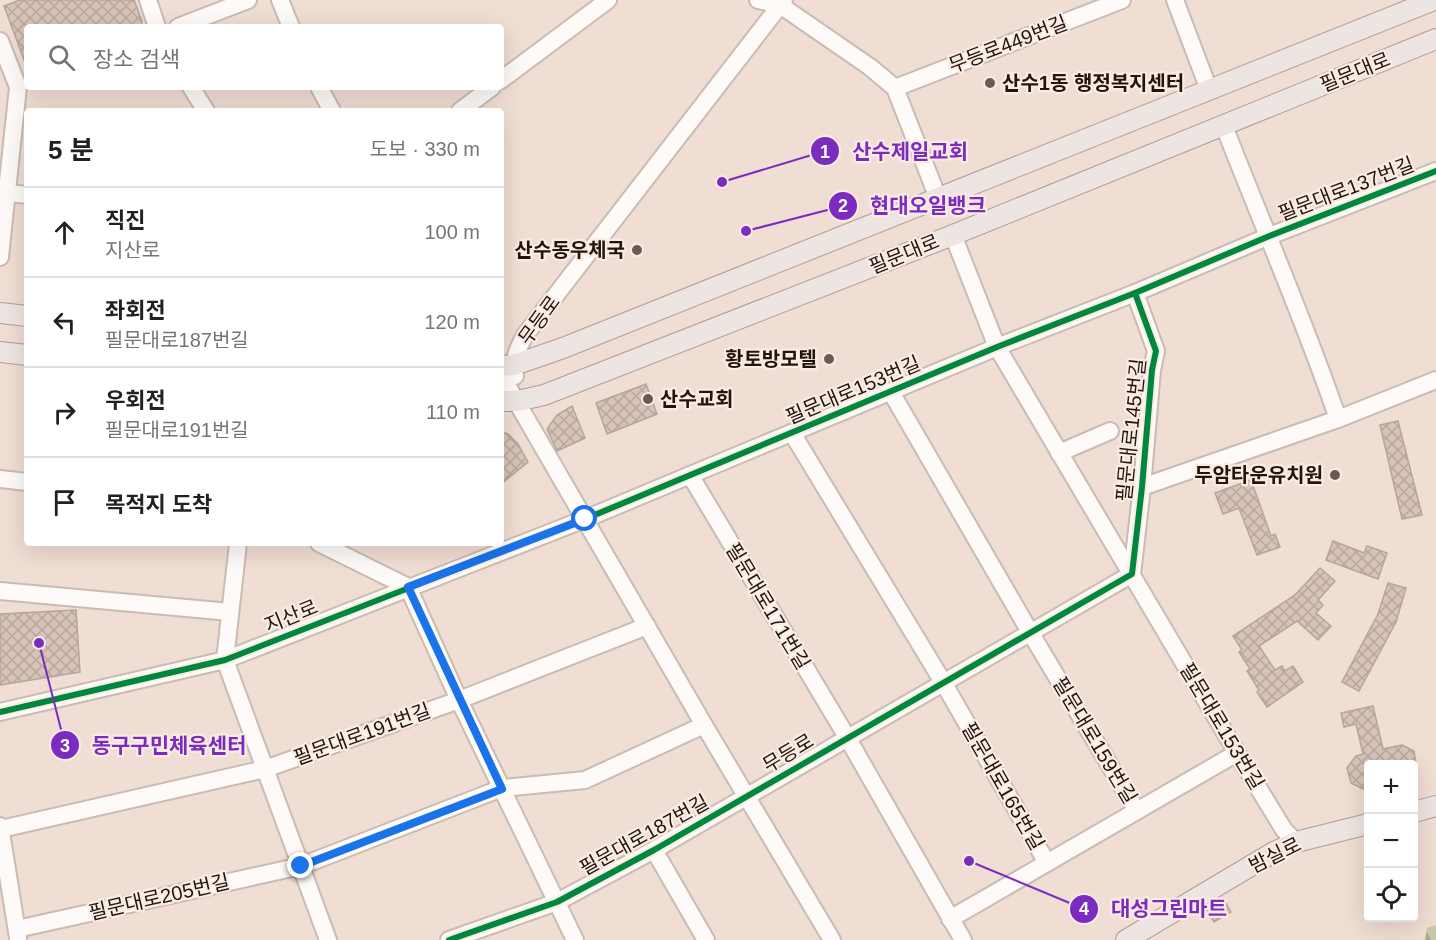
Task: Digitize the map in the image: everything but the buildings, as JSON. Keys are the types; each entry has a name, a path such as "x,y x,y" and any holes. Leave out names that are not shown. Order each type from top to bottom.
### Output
{"main road":[{"name":"필문대로","path":"505,369 573,344 1434,0"},
{"name":"필문대로","path":"509,401 544,395 569,386 952,235 1436,39"},
{"path":"0,313 24,316"},
{"path":"0,351 24,354"},
{"path":"1418,811 1436,806"},
{"name":"밤실로","path":"1126,940 1274,852 1296,842 1364,825"}],"street":[{"path":"148,0 156,24"},
{"path":"186,24 248,0"},
{"path":"280,0 290,24"},
{"path":"504,78 608,0"},
{"path":"758,0 782,3 895,88 939,198"},
{"name":"무등로449번길","path":"895,88 1122,0"},
{"path":"1175,0 1209,90"},
{"name":"무등로","path":"505,369 525,336 782,3"},
{"path":"0,41 23,85 4,192 0,257"},
{"path":"0,85 23,85"},
{"path":"193,90 204,108"},
{"path":"321,90 330,108"},
{"path":"464,108 488,90"},
{"name":"필문대로137번길","path":"1224,126 1318,359 1338,419"},
{"name":"필문대로137번길","path":"1267,237 1436,171"},
{"path":"4,192 24,195"},
{"name":"필문대로153번길","path":"952,235 997,347 1237,753 1284,830 1296,842"},
{"path":"1135,293 1267,237"},
{"name":"필문대로153번길","path":"585,519 997,347 1135,293"},
{"name":"필문대로145번길","path":"1132,574 1152,370 1156,351 1135,293"},
{"path":"505,369 509,401 585,519 832,940"},
{"path":"1338,419 1436,380"},
{"name":"필문대로159번길","path":"891,392 1137,811 1237,753"},
{"name":"필문대로145번길","path":"1142,487 1338,419"},
{"path":"1059,453 1110,431"},
{"name":"필문대로165번길","path":"792,433 943,682 1047,863 1137,811"},
{"name":"필문대로171번길","path":"690,475 847,737 963,940"},
{"path":"0,479 24,482"},
{"name":"지산로","path":"0,712 225,660 585,519"},
{"path":"237,546 225,660 328,940"},
{"path":"325,546 408,587 459,700 575,940"},
{"path":"847,737 1132,574"},
{"path":"0,591 230,612"},
{"path":"459,700 647,626"},
{"name":"필문대로191번길","path":"266,769 459,700"},
{"path":"301,866 502,789 585,780 704,725"},
{"name":"무등로","path":"747,796 847,737"},
{"name":"필문대로205번길","path":"266,769 0,828 2,853 18,935 301,866"},
{"name":"필문대로187번길","path":"557,902 654,850 747,796"},
{"path":"654,850 706,940"},
{"path":"950,919 1047,863"},
{"path":"449,940 557,902"}],"green space":[{"path":"1436,925 1436,940 1425,940 1427,928"}],"cycle path":[{"path":"0,712 225,660 585,519 997,347 1436,171"},
{"path":"449,940 557,902 654,850 1132,574 1152,370 1156,351 1135,293"}],"place":[{"name":"산수1동 행정복지센터","path":"990,83"},
{"name":"산수제일교회","path":"722,182"},
{"name":"현대오일뱅크","path":"746,231"},
{"name":"산수동우체국","path":"637,250"},
{"name":"황토방모텔","path":"829,359"},
{"name":"산수교회","path":"648,399"},
{"name":"두암타운유치원","path":"1335,475"},
{"name":"동구구민체육센터","path":"39,643"},
{"name":"대성그린마트","path":"969,861"}],"route":[{"path":"301,866 502,789 408,587 585,519"}]}
